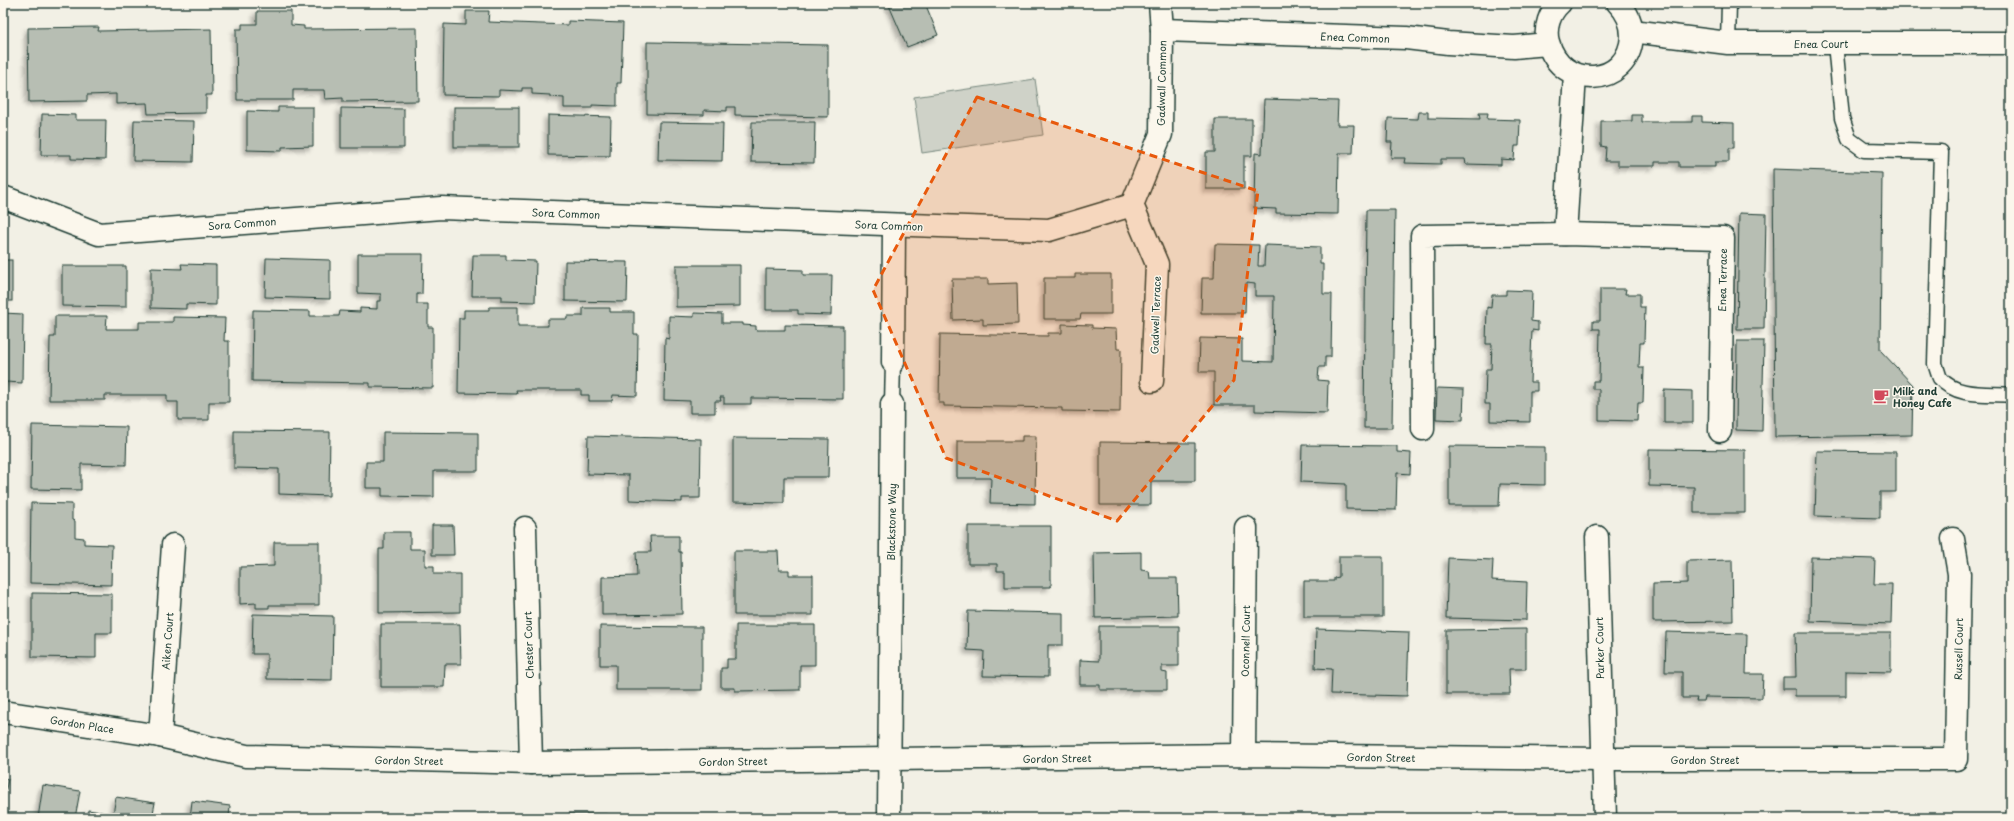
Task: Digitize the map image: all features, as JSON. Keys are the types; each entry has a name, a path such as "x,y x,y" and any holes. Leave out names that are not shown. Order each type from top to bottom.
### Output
{"street":[{"name":"Gadwall Common","path":"1132,206 1160,134 1162,30 1160,3"},
{"path":"1560,3 1552,14 1547,26 1549,50 1564,69 1575,75 1587,77 1599,76 1611,72 1620,65 1628,55 1632,31 1630,19 1624,8 1618,3"},
{"name":"Enea Common","path":"1162,30 1406,38 1448,43 1514,47 1548,44"},
{"name":"Enea Court","path":"1632,31 1728,42 2011,43"},
{"path":"1565,234 1575,75"},
{"name":"Sora Common","path":"3,197 99,234 441,208 894,226 1049,230 1132,206"},
{"name":"Gadwell Terrace","path":"1132,206 1157,264 1152,381"},
{"name":"Blackstone Way","path":"893,362 894,226"},
{"name":"Enea Terrace","path":"1423,429 1422,236 1565,234 1723,238 1720,431"},
{"name":"Blackstone Way","path":"888,818 892,404"},
{"name":"Chester Court","path":"525,528 531,763"},
{"name":"Oconnell Court","path":"1244,755 1246,528"},
{"name":"Parker Court","path":"1597,537 1602,759 1605,818"},
{"name":"Russell Court","path":"1953,539 1959,574 1956,759"},
{"name":"Aiken Court","path":"160,736 173,545"},
{"name":"Gordon Place","path":"3,712 160,736"},
{"name":"Gordon Street","path":"160,736 246,756 531,763 1244,755 1602,759 1956,759"}],"lane":[{"path":"1728,42 1729,3"},
{"path":"1835,43 1842,118 1849,140 1864,150 1941,152 1935,364 1939,377 1947,385 1965,392 2011,395"},
{"name":"Blackstone Way","path":"892,404 893,362"}],"highlighted area":[{"path":"977,97 1258,191 1234,380 1117,521 946,458 873,290"}],"shaded area":[{"path":"1035,79 1043,135 922,153 914,97"}],"building":[{"path":"888,3 925,3 938,35 907,47"},
{"path":"257,11 291,11 291,25 304,26 304,29 417,28 418,101 343,102 343,98 325,99 324,90 293,90 293,100 237,100 236,29 242,29 242,24 257,24"},
{"path":"466,11 489,11 488,22 568,25 568,21 623,23 621,83 617,83 617,106 592,105 592,108 564,108 564,98 550,97 550,95 532,94 532,88 522,88 522,91 499,90 499,96 443,95 444,24 466,25"},
{"path":"99,27 98,31 211,29 212,95 206,95 206,113 148,114 147,103 116,104 116,94 87,95 87,101 29,102 28,28"},
{"path":"647,42 828,45 828,117 735,115 735,107 727,107 727,111 704,110 704,115 647,114"},
{"path":"1264,99 1338,101 1337,125 1354,125 1353,153 1339,153 1338,214 1276,213 1276,209 1254,208 1255,153 1262,154"},
{"path":"278,107 313,107 313,146 282,147 282,151 247,150 247,111 278,112"},
{"path":"454,107 519,107 519,147 454,147"},
{"path":"341,108 404,109 404,148 341,148"},
{"path":"1419,112 1428,112 1428,118 1480,119 1479,113 1488,113 1487,119 1520,120 1519,146 1515,146 1514,160 1501,159 1501,165 1466,164 1465,159 1441,159 1441,164 1404,163 1405,158 1391,158 1392,142 1387,142 1388,118 1418,119"},
{"path":"42,114 76,115 76,120 106,120 105,160 71,159 71,155 41,155"},
{"path":"548,115 611,117 610,156 548,155"},
{"path":"1632,115 1642,115 1642,122 1692,122 1692,116 1702,116 1702,122 1734,123 1734,148 1729,148 1729,162 1715,162 1715,167 1679,167 1679,162 1655,162 1655,166 1618,166 1618,161 1605,161 1606,147 1601,146 1601,121 1632,121"},
{"path":"1215,119 1252,119 1252,156 1244,156 1244,189 1206,189 1206,152 1215,152"},
{"path":"134,120 194,121 193,162 133,161"},
{"path":"659,122 723,123 722,161 658,160"},
{"path":"752,122 815,122 814,163 751,162"},
{"path":"1773,169 1882,173 1880,350 1913,385 1912,435 1775,437"},
{"path":"1366,210 1395,210 1392,428 1364,428"},
{"path":"1739,213 1766,214 1764,329 1737,329"},
{"path":"1215,244 1259,245 1258,266 1264,266 1265,245 1320,247 1320,264 1323,264 1323,294 1332,294 1331,357 1325,357 1325,367 1319,367 1318,380 1328,381 1327,413 1255,411 1255,405 1214,405 1214,372 1199,372 1200,338 1242,339 1242,361 1273,362 1274,296 1255,296 1255,284 1246,283 1245,313 1201,313 1202,278 1214,278"},
{"path":"358,254 423,254 422,294 417,294 417,304 428,304 428,327 433,327 433,388 370,387 370,383 252,381 253,310 310,311 310,316 339,316 340,311 360,312 360,308 377,309 377,301 381,301 381,294 358,293"},
{"path":"473,255 506,255 506,260 536,261 535,302 502,301 502,296 472,296"},
{"path":"266,258 330,260 330,299 265,297"},
{"path":"3,260 12,260 12,301 3,301"},
{"path":"565,261 628,262 627,302 565,301"},
{"path":"181,264 216,265 216,305 186,304 186,309 151,308 151,268 182,269"},
{"path":"676,265 740,265 740,306 676,307"},
{"path":"62,266 126,266 126,307 62,306"},
{"path":"766,269 803,270 803,275 832,275 831,315 798,314 798,310 766,310"},
{"path":"1075,274 1111,274 1111,314 1081,314 1080,319 1044,319 1044,278 1075,278"},
{"path":"952,279 988,279 988,284 1017,283 1018,324 983,325 983,319 953,320"},
{"path":"1600,289 1626,289 1625,294 1640,294 1640,307 1645,307 1644,343 1640,343 1639,368 1644,368 1643,403 1638,403 1637,421 1599,420 1599,389 1593,389 1593,381 1599,381 1600,329 1593,329 1593,321 1600,321"},
{"path":"1506,290 1532,291 1531,321 1538,322 1538,331 1532,330 1530,382 1537,382 1537,391 1530,391 1530,422 1490,421 1490,404 1485,404 1486,369 1491,369 1492,344 1486,344 1487,307 1491,308 1492,295 1506,295"},
{"path":"489,307 518,307 518,326 548,326 548,319 567,319 567,316 583,316 583,308 610,308 610,312 634,312 634,334 638,334 637,396 613,395 612,401 589,401 589,395 581,395 581,390 516,390 517,394 458,393 459,318 464,318 464,310 489,310"},
{"path":"3,313 23,314 22,383 6,382 6,395 3,395"},
{"path":"694,313 722,314 722,323 743,323 743,325 756,326 756,330 785,330 785,325 843,326 843,399 751,398 751,404 724,404 724,397 720,397 721,401 715,401 715,413 690,413 690,401 664,400 665,338 669,339 669,316 694,317"},
{"path":"55,316 107,316 106,329 139,329 139,322 173,322 173,317 225,318 224,341 229,341 229,402 209,402 209,420 178,420 178,402 167,402 167,395 105,395 105,400 49,400 50,337 55,337"},
{"path":"1062,324 1092,325 1092,328 1116,329 1117,349 1121,349 1120,412 1062,411 1062,408 944,406 944,403 939,403 940,334 1048,336 1048,333 1062,333"},
{"path":"1737,341 1764,341 1762,431 1736,430"},
{"path":"1437,388 1464,389 1463,420 1436,419"},
{"path":"1664,390 1693,391 1693,423 1664,423"},
{"path":"32,425 127,427 126,465 81,464 81,490 31,489"},
{"path":"234,431 330,432 329,496 279,494 279,469 234,468"},
{"path":"383,432 478,433 478,471 434,471 434,497 382,496 382,488 366,488 366,462 383,462"},
{"path":"588,436 701,439 700,498 682,498 682,502 629,500 629,475 587,474"},
{"path":"1022,436 1036,436 1035,504 990,503 991,478 957,478 957,441 1022,441"},
{"path":"733,438 829,439 828,477 784,477 784,503 733,502"},
{"path":"1100,442 1195,443 1195,481 1151,481 1151,505 1100,505"},
{"path":"1302,445 1397,446 1397,452 1411,453 1410,474 1397,473 1396,510 1346,509 1346,484 1301,482"},
{"path":"1449,446 1545,447 1545,485 1500,484 1499,506 1449,506"},
{"path":"1649,449 1745,450 1745,513 1694,513 1694,487 1649,486"},
{"path":"1817,451 1896,452 1896,492 1880,492 1880,518 1815,516"},
{"path":"31,503 72,504 72,520 75,521 75,537 84,538 84,544 112,545 111,585 30,583"},
{"path":"432,525 453,525 454,555 432,555"},
{"path":"968,526 1051,526 1051,587 1005,587 1005,571 997,571 997,564 968,564"},
{"path":"3,529 4,529 3,624"},
{"path":"384,532 410,532 410,549 425,549 425,566 434,566 434,574 460,574 460,612 379,613 379,549 384,549"},
{"path":"650,536 679,536 679,552 681,552 682,614 602,615 602,577 637,576 636,552 651,552"},
{"path":"274,542 319,542 319,605 269,605 269,608 256,608 256,603 240,604 240,567 274,566"},
{"path":"734,551 778,551 779,570 789,570 789,575 813,575 813,615 734,615"},
{"path":"1141,552 1141,570 1149,571 1150,578 1177,578 1178,616 1095,618 1094,553"},
{"path":"1339,556 1383,556 1383,617 1304,617 1304,581 1334,581 1334,578 1339,577"},
{"path":"1811,557 1875,559 1874,584 1892,584 1891,624 1810,621"},
{"path":"1448,558 1493,560 1492,580 1527,582 1526,620 1446,618"},
{"path":"1732,560 1733,621 1653,622 1653,584 1687,583 1687,561"},
{"path":"32,593 112,594 112,633 96,633 96,658 32,657"},
{"path":"968,611 1063,613 1063,645 1048,645 1048,677 983,676 984,651 967,650"},
{"path":"253,614 333,616 332,680 267,679 267,654 252,654"},
{"path":"381,624 460,624 461,664 445,664 444,687 381,687"},
{"path":"736,625 815,625 815,665 800,665 800,690 735,691 735,688 721,688 721,668 727,668 727,659 736,659"},
{"path":"600,626 702,627 702,690 616,690 616,665 600,665"},
{"path":"1099,626 1179,626 1179,666 1162,666 1162,672 1167,673 1167,690 1100,690 1100,685 1080,685 1080,660 1099,661"},
{"path":"1316,629 1409,632 1407,696 1331,694 1332,669 1315,668"},
{"path":"1526,629 1526,669 1509,669 1510,694 1446,694 1446,630"},
{"path":"1666,632 1747,634 1746,674 1763,674 1762,698 1705,697 1704,701 1696,701 1697,698 1682,698 1682,672 1665,672"},
{"path":"1795,633 1891,633 1891,672 1846,671 1846,696 1795,696 1795,689 1783,689 1783,677 1796,677"},
{"path":"3,778 8,779 3,803"},
{"path":"43,785 80,791 75,818 38,818"},
{"path":"116,797 155,803 152,818 87,818 88,810 113,814"},
{"path":"192,801 230,806 229,818 190,818"},
{"path":"568,814 607,814 607,818 568,818"},
{"path":"264,815 304,818 264,818"}],"place":[{"name":"Milk and Honey Cafe","path":"1881,396"}]}
